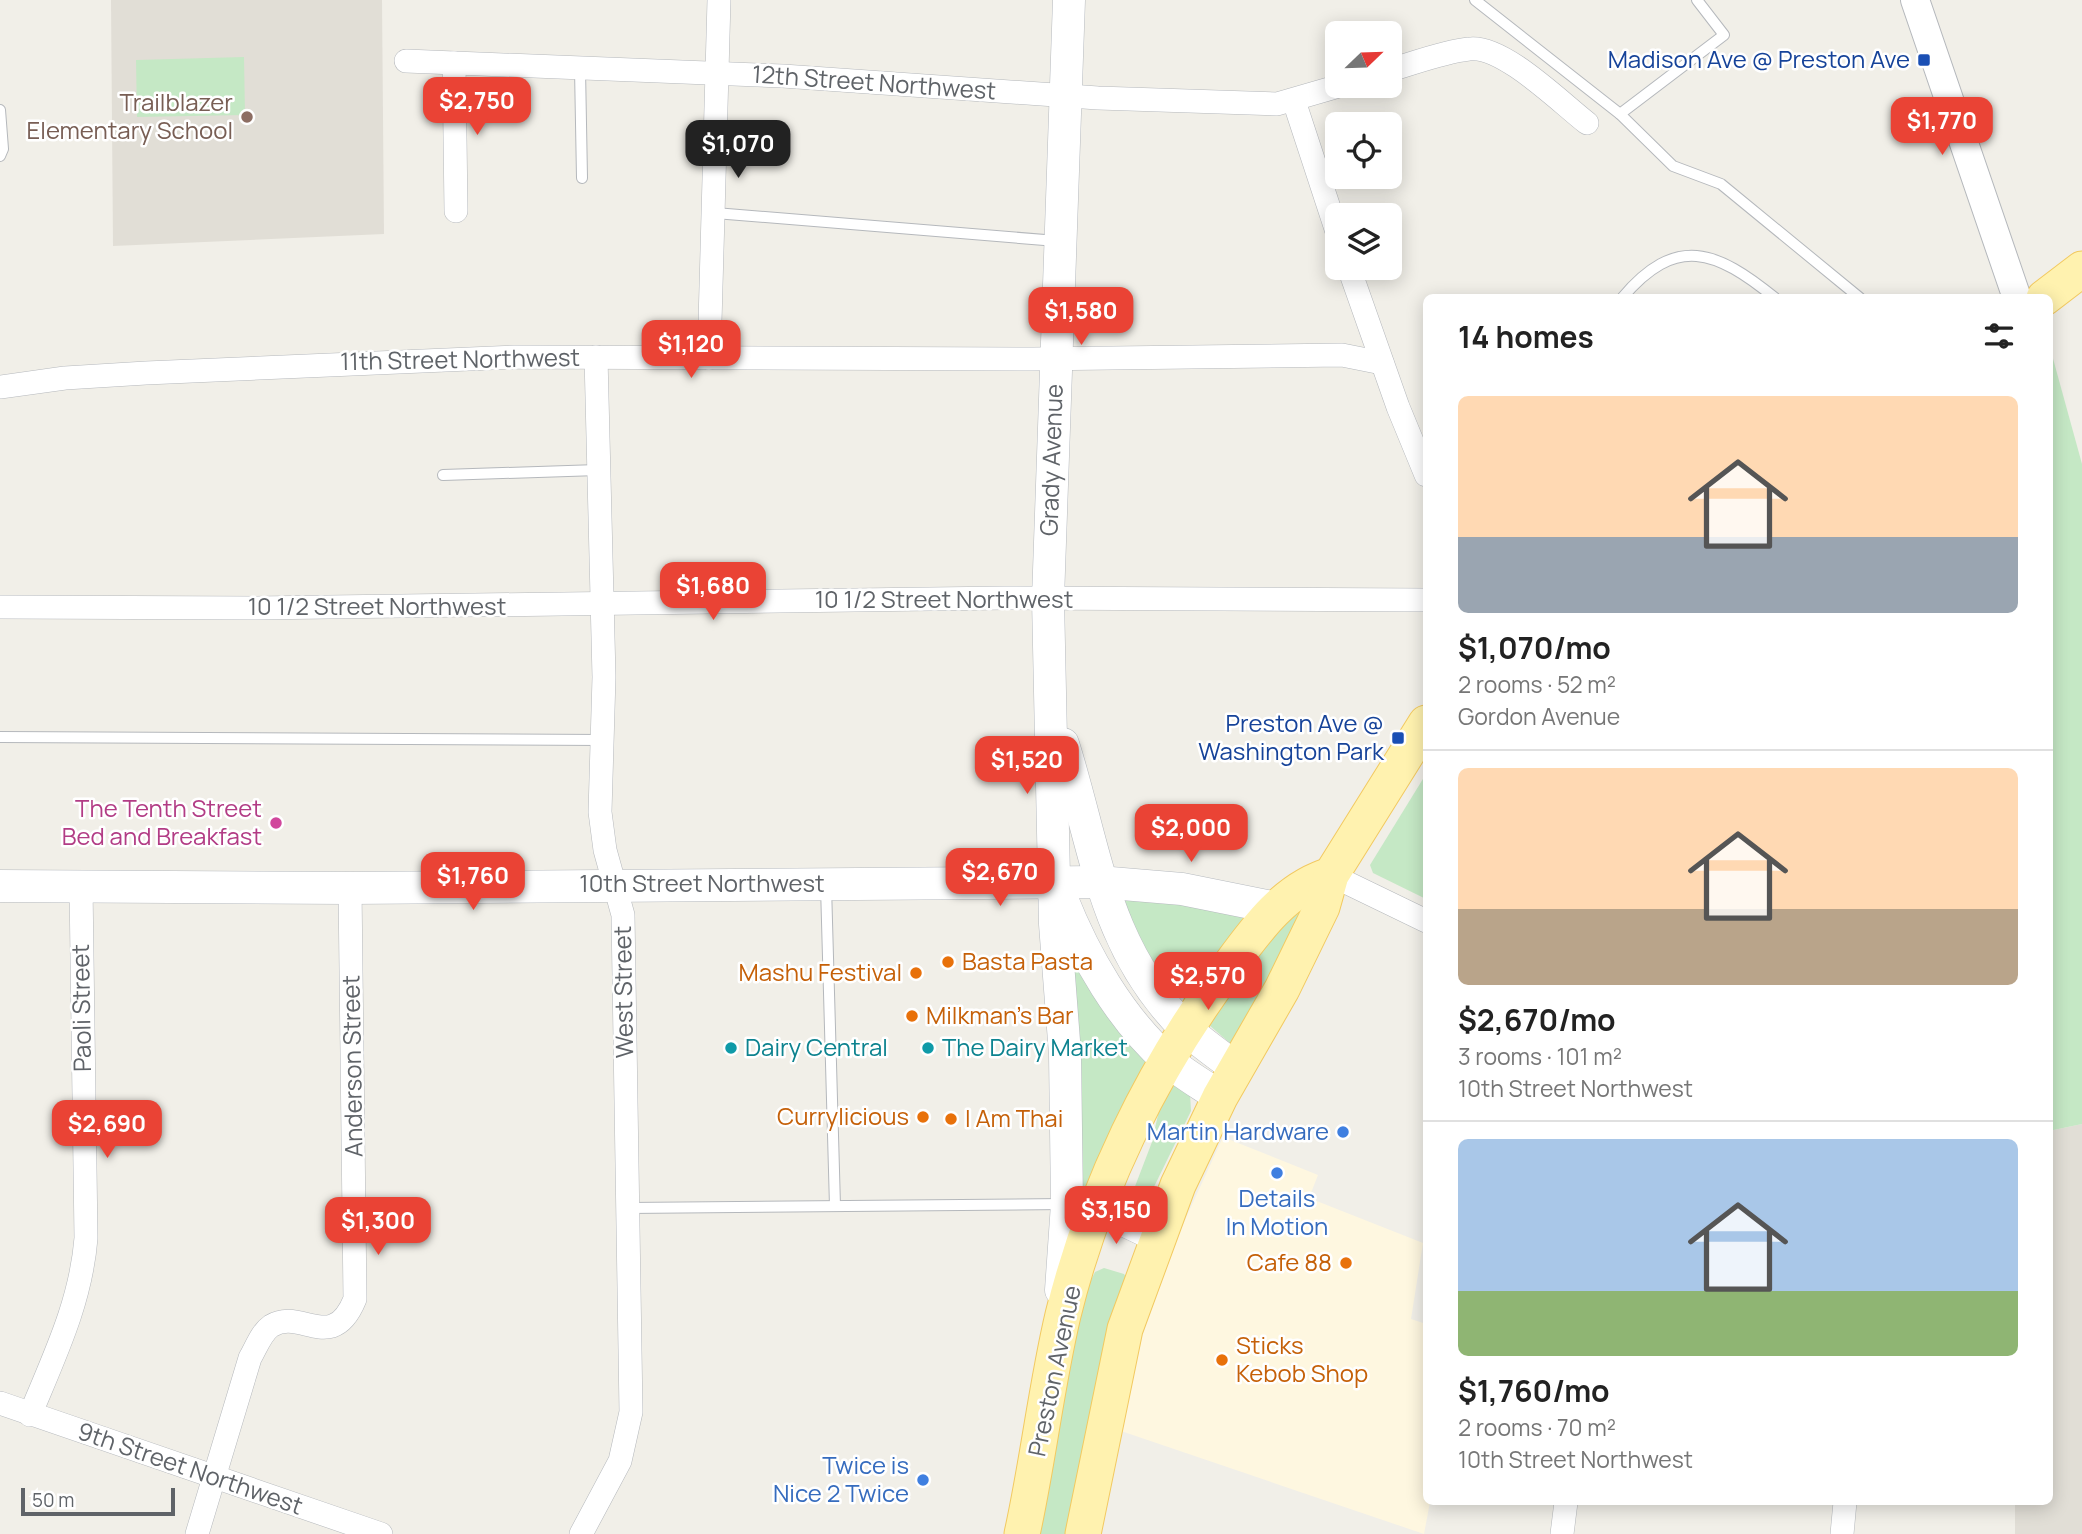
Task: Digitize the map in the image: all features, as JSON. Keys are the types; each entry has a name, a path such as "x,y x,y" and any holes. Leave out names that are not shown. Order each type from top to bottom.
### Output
{"main road":[{"name":"Grady Avenue","path":"1069,0 1048,599 1055,924 1081,1208"},
{"path":"2049,294 2082,269"},
{"name":"Grady Avenue","path":"1052,710 1072,773 1100,882 1120,936 1135,964 1161,1001 1228,1083"},
{"path":"1083,1534 1125,1329 1155,1240 1228,1083 1282,989 1322,907 1331,875 1423,728"},
{"name":"Preston Avenue","path":"1022,1534 1081,1208 1186,1029 1248,941 1276,908 1301,887 1331,875"},
{"path":"1055,881 1081,943 1108,989 1147,1040 1168,1060 1228,1083"},
{"name":"10th Street Northwest","path":"0,887 350,888 1055,881 1182,889 1276,908"}],"street":[{"path":"709,358 719,0"},
{"path":"1915,0 2016,294"},
{"path":"1402,68 1469,48 1491,51 1587,122"},
{"name":"12th Street Northwest","path":"407,61 783,76 1065,95 1277,104 1325,91"},
{"path":"454,63 456,211"},
{"path":"1293,101 1327,203"},
{"path":"1353,280 1423,467"},
{"name":"11th Street Northwest","path":"0,387 65,378 305,365 596,357 1055,358 1342,355 1382,363"},
{"name":"West Street","path":"581,1534 620,1461 631,1412 623,915 605,850 600,812 603,740 602,603 596,357"},
{"name":"10 1/2 Street Northwest","path":"0,607 1048,599 1423,600"},
{"path":"1331,875 1423,920"},
{"name":"Paoli Street","path":"30,1415 79,1293 84,1266 86,1238 81,886"},
{"name":"Anderson Street","path":"197,1534 250,1358 264,1332 282,1321 327,1327 341,1321 355,1299 350,888"},
{"path":"1081,1208 1155,1240"},
{"name":"9th Street Northwest","path":"0,1403 381,1534"},
{"path":"1562,1534 1566,1505"},
{"path":"1842,1534 1844,1505"}],"lane":[{"path":"1475,0 1620,114 1672,166 1721,184 1855,294"},
{"path":"1620,114 1724,35 1697,0"},
{"path":"580,69 582,178"},
{"path":"0,110 3,149 0,156"},
{"path":"715,213 1059,241"},
{"path":"1625,294 1639,277 1662,260 1695,254 1744,272 1770,294"},
{"path":"443,475 598,470"},
{"path":"0,737 603,740"},
{"path":"826,884 835,1206"},
{"path":"628,1208 1081,1208"}],"shaded area":[{"name":"Trailblazer Elementary School","path":"111,0 382,0 384,234 113,246"},
{"path":"2082,1124 2082,1534 2015,1534 2015,1505 2053,1505 2053,1130"},
{"path":"1223,1137 1318,1175 1309,1198 1423,1243 1411,1319 1423,1323 1423,1505 1429,1505 1424,1534 1121,1431 1142,1337 1169,1255"}],"green space":[{"path":"244,57 245,115 137,117 136,60"},
{"path":"2053,359 2082,464 2082,1124 2053,1130"},
{"path":"1423,779 1423,898 1373,873 1370,865"},
{"path":"1122,892 1247,917 1186,1001 1146,951 1131,922"},
{"path":"1301,903 1311,905 1231,1044 1209,1025 1213,1012"},
{"path":"1070,949 1150,1063 1079,1231"},
{"path":"1174,1083 1190,1093 1191,1111 1151,1193 1137,1197 1134,1189 1152,1142 1161,1101"},
{"path":"1104,1268 1124,1274 1129,1281 1074,1534 1034,1534 1058,1404 1089,1284 1095,1272"}],"place":[{"name":"Madison Ave @ Preston Ave","path":"1924,60"},
{"name":"Trailblazer Elementary School","path":"247,117"},
{"name":"Preston Ave @ Washington Park","path":"1398,738"},
{"name":"The Tenth Street Bed and Breakfast","path":"276,823"},
{"name":"Basta Pasta","path":"948,962"},
{"name":"Mashu Festival","path":"916,973"},
{"name":"Milkman's Bar","path":"912,1016"},
{"name":"Dairy Central","path":"731,1048"},
{"name":"The Dairy Market","path":"928,1048"},
{"name":"Currylicious","path":"923,1117"},
{"name":"I Am Thai","path":"951,1119"},
{"name":"Martin Hardware","path":"1343,1132"},
{"name":"Details In Motion","path":"1277,1173"},
{"name":"Cafe 88","path":"1346,1263"},
{"name":"Sticks Kebob Shop","path":"1222,1360"},
{"name":"Twice is Nice 2 Twice","path":"923,1480"}]}
